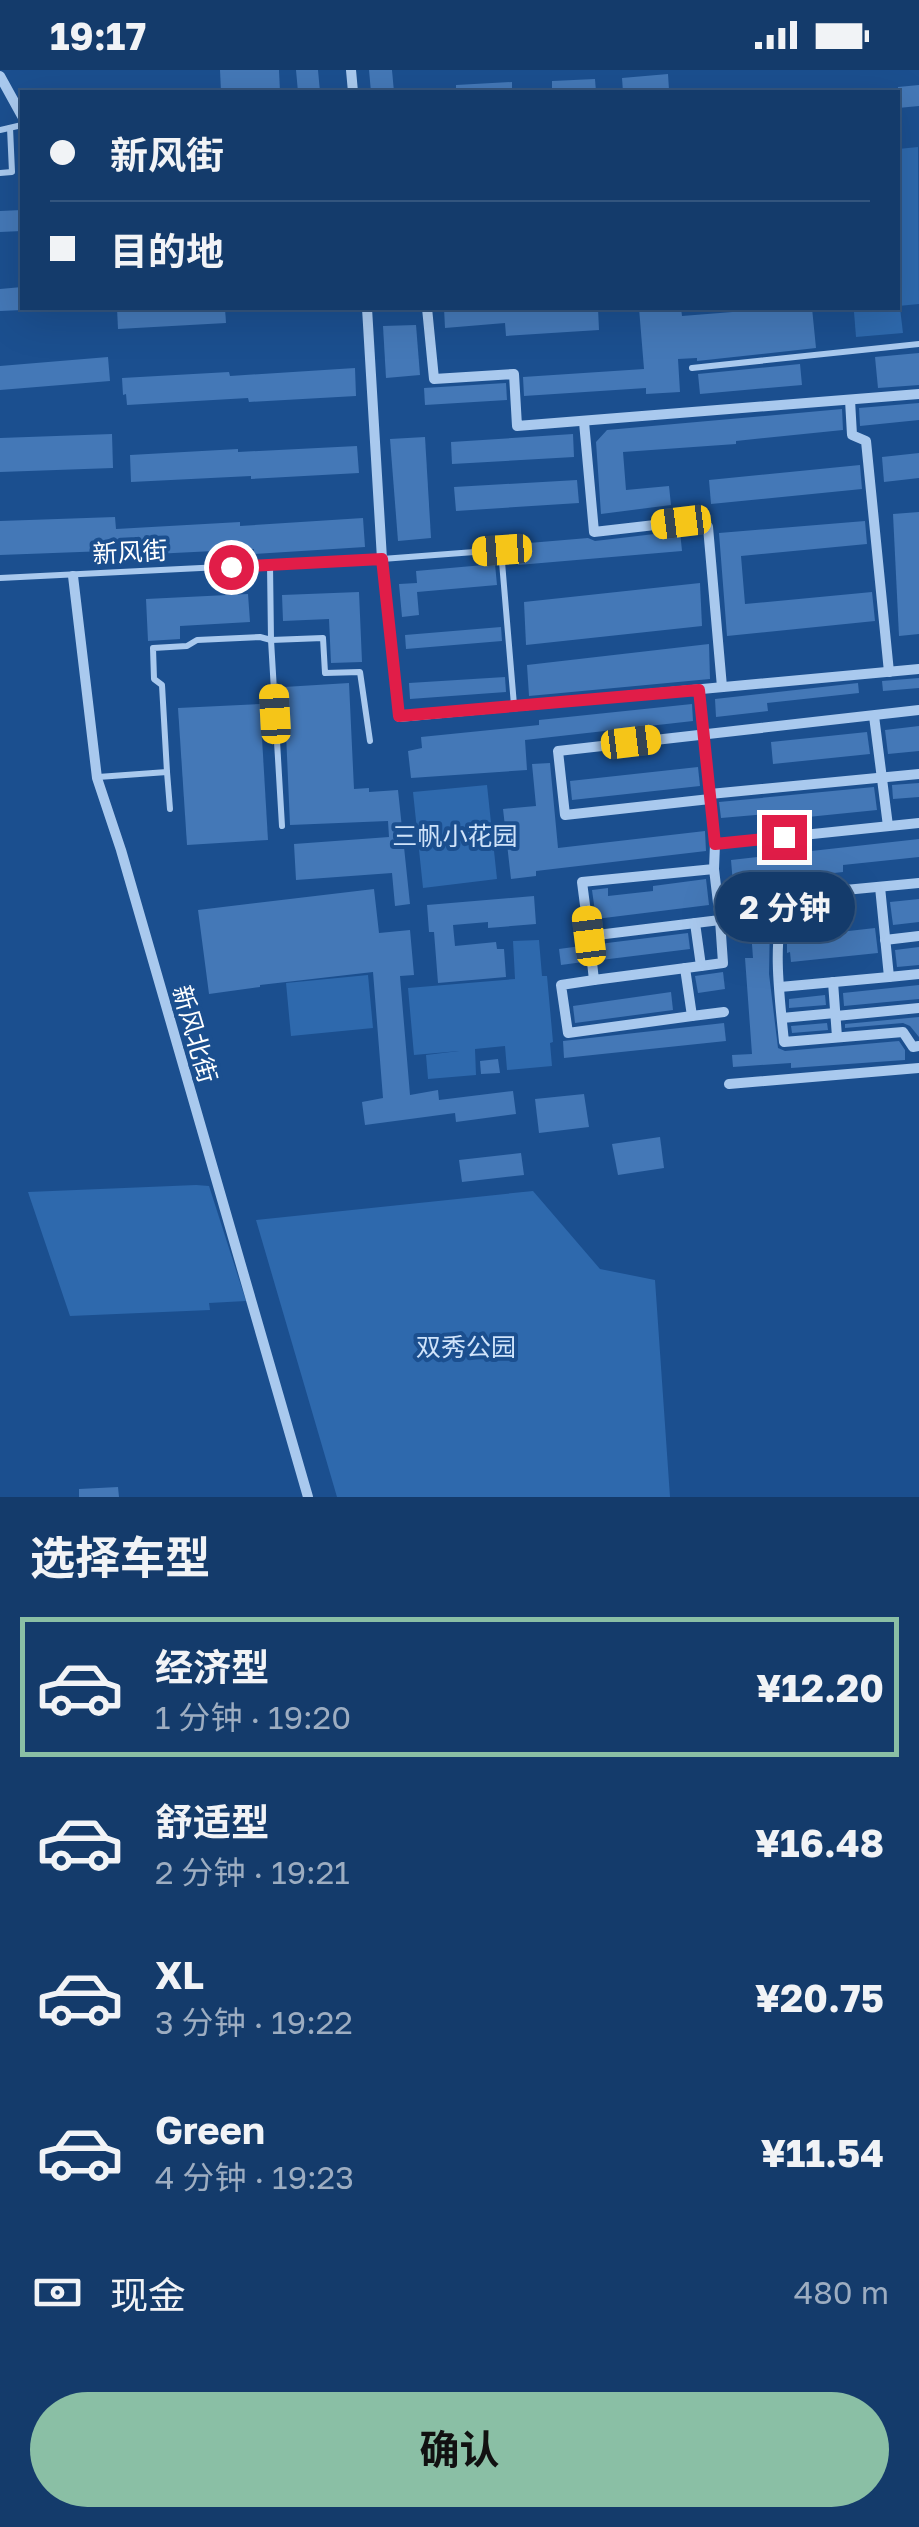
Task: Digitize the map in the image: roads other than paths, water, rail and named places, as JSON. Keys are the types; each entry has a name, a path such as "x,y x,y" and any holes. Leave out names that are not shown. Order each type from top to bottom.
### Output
{"street":[{"path":"0,76 20,112"},
{"path":"367,310 382,559 399,716 919,669"},
{"path":"427,310 434,379 514,374 517,426 919,394"},
{"path":"850,400 852,435 866,440 889,672"},
{"path":"584,422 594,532 681,522 708,527 722,688"},
{"name":"新风北街","path":"73,576 97,778 308,1497"},
{"path":"699,690 723,963 561,984 568,1033 724,1012"},
{"path":"919,710 558,750 565,814 919,774"},
{"path":"874,716 888,826"},
{"path":"715,844 919,823"},
{"path":"594,980 582,882 714,869"},
{"path":"919,883 803,894 791,901 784,912 778,939 784,1042 903,1032 912,1046 919,1046"},
{"path":"880,887 889,977"},
{"path":"589,936 720,920"},
{"path":"695,923 701,966"},
{"path":"885,940 919,936"},
{"path":"685,968 692,1016"},
{"path":"780,987 919,974"},
{"path":"833,982 837,1038"},
{"path":"782,1018 919,1008"},
{"path":"729,1084 919,1068"}],"lane":[{"path":"0,130 20,126"},
{"path":"0,173 12,172 10,128"},
{"path":"692,368 919,344"},
{"name":"新风街","path":"0,578 502,550 514,706"},
{"path":"270,565 270,640 282,826"},
{"path":"170,809 162,684 154,679 153,648 187,646 197,640 323,638 325,673 360,672 370,741"},
{"path":"97,778 167,772"}],"park label":[{"name":"三帆小花园","path":"455,836"},
{"name":"双秀公园","path":"466,1347"}]}
